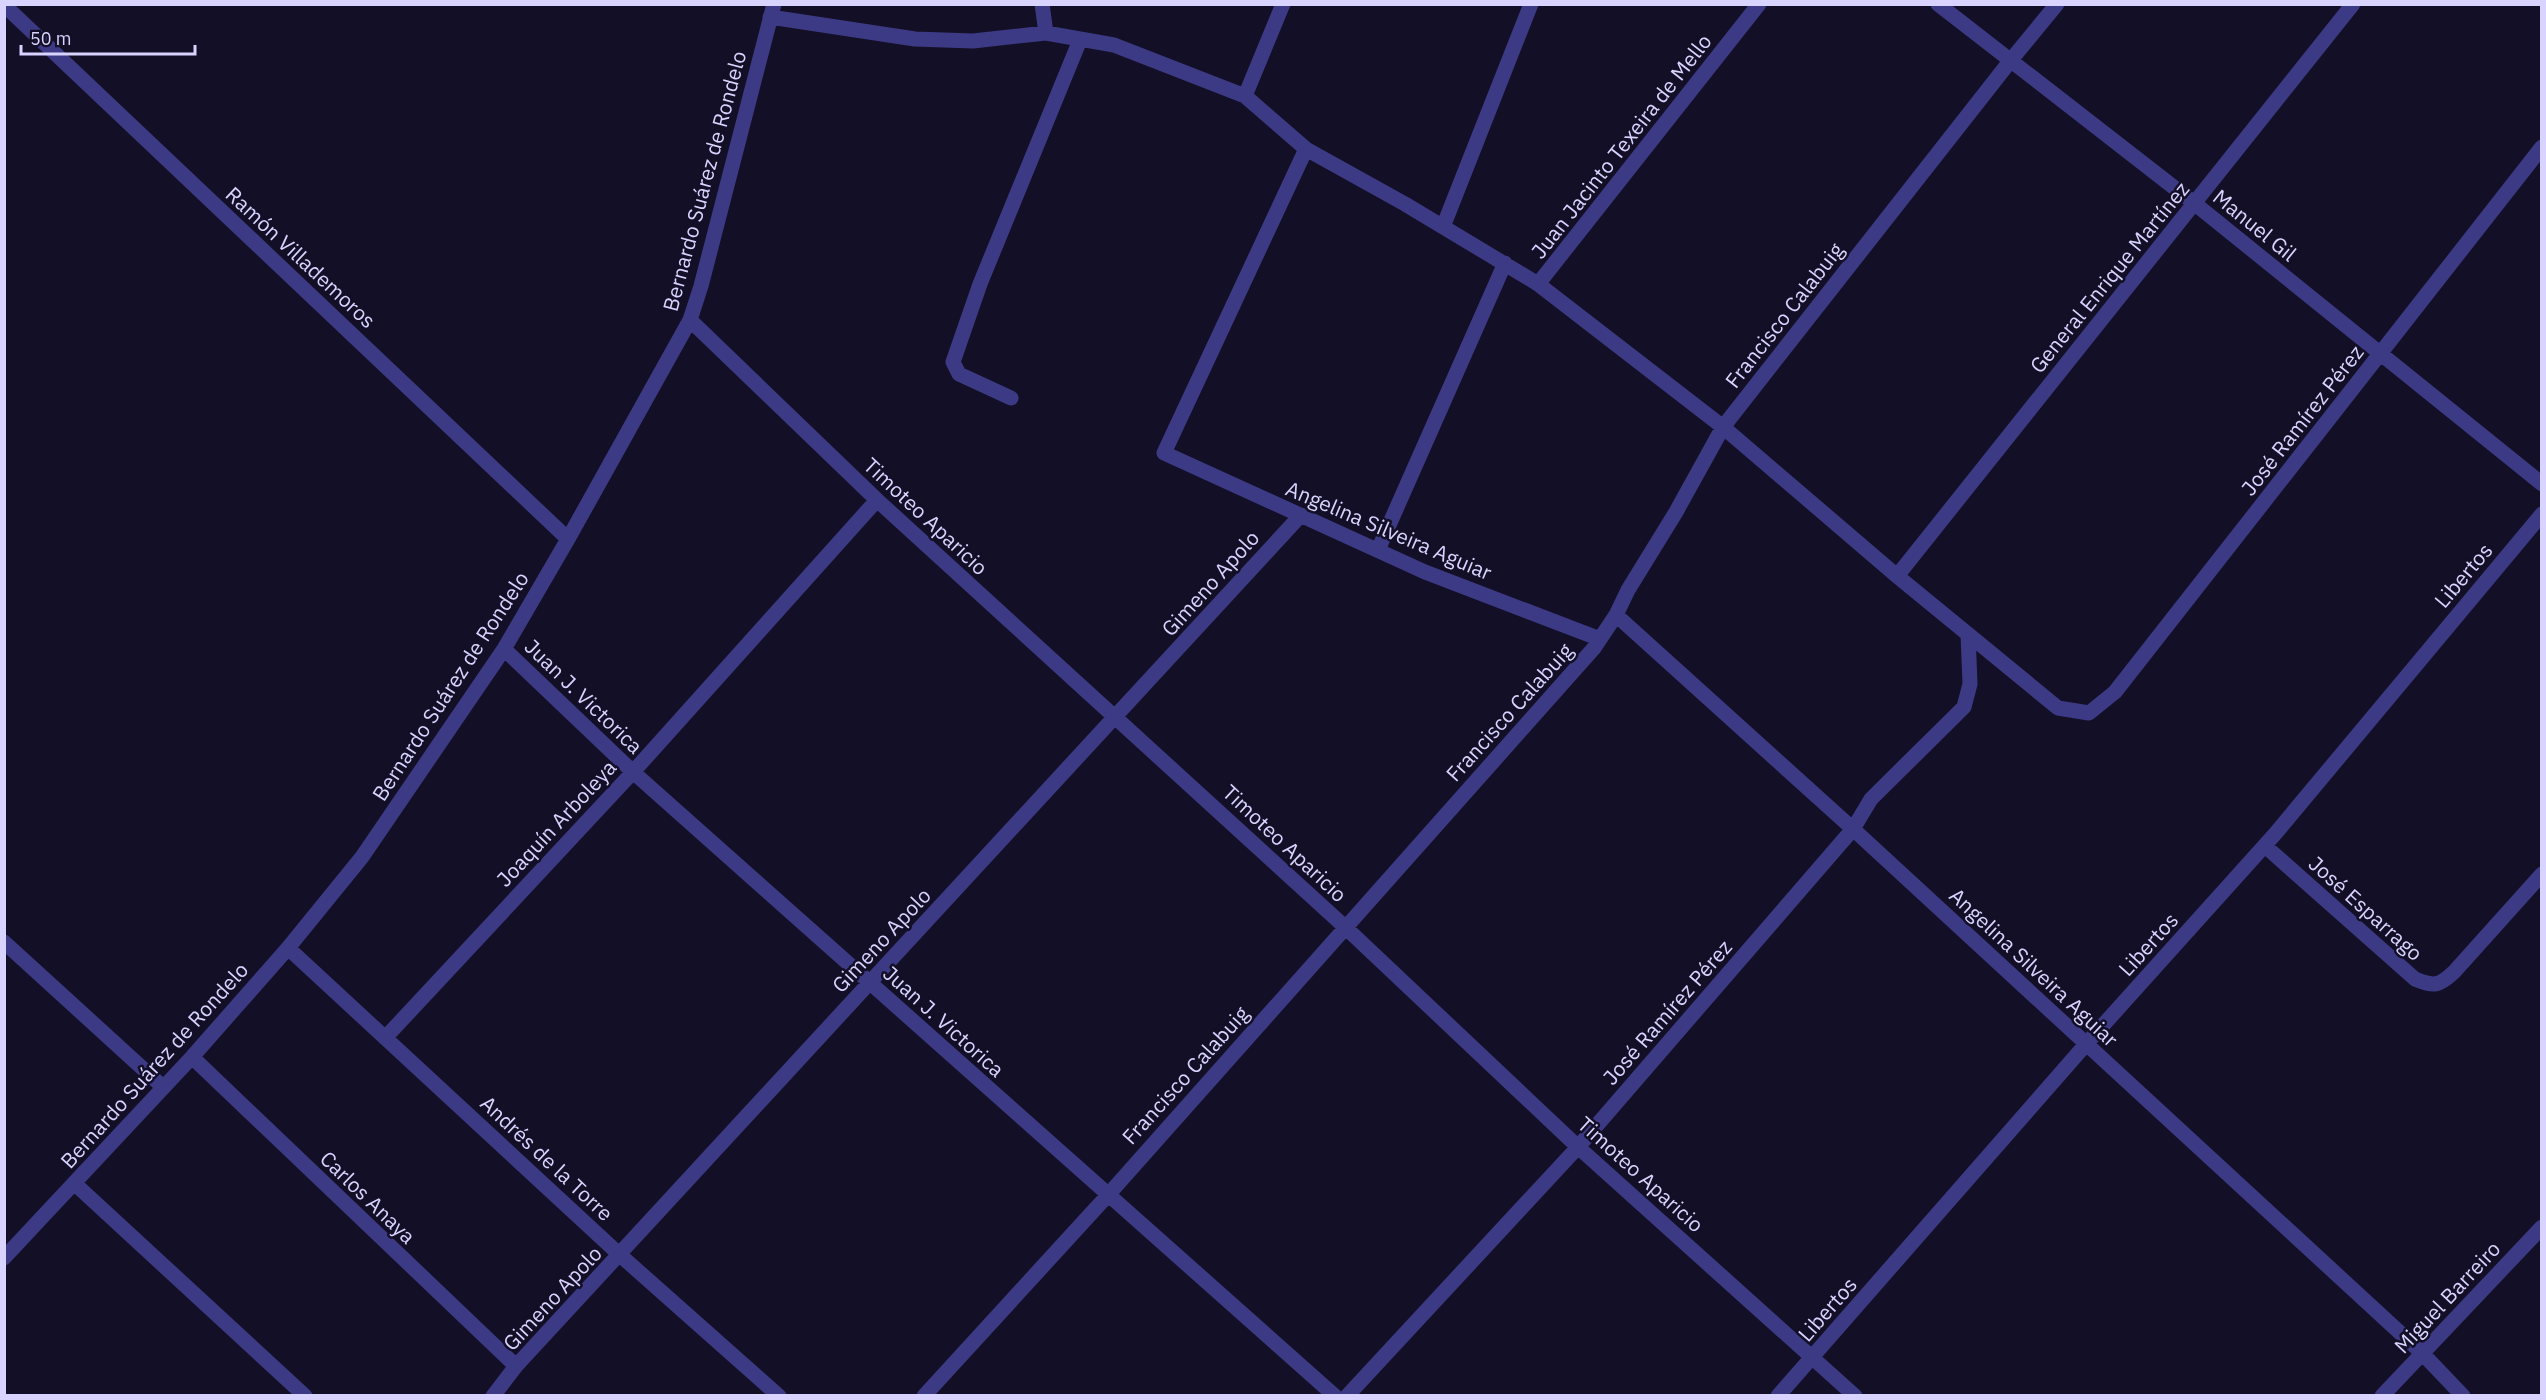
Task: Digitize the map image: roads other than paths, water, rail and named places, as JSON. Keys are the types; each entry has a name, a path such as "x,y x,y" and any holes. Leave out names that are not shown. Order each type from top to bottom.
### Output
{"street":[{"path":"1042,4 1046,33"},
{"path":"1245,96 1283,4"},
{"path":"1443,227 1531,4"},
{"name":"Juan Jacinto Texeira de Mello","path":"1538,284 1759,4"},
{"name":"Manuel Gil","path":"1938,4 2194,203 2541,484"},
{"name":"Francisco Calabuig","path":"924,1395 1108,1195 1600,639 1676,512 1723,427 2057,4"},
{"name":"General Enrique Martínez","path":"1897,576 2353,4"},
{"name":"Ramón Villademoros","path":"4,5 568,539"},
{"path":"772,11 915,39 973,41 1046,33 1114,45 1245,96 1306,149 1538,284 1723,427 1968,634"},
{"name":"Bernardo Suárez de Rondelo","path":"4,1258 192,1058 288,948 362,857 504,649 690,320 701,286 772,11"},
{"path":"1011,398 958,374 953,362 980,284 1080,40"},
{"name":"José Ramírez Pérez","path":"1968,634 2058,708 2089,713 2115,692 2541,147"},
{"name":"Angelina Silveira Aguiar","path":"1306,149 1164,453 1425,572 1600,639"},
{"path":"1378,550 1505,263"},
{"name":"Timoteo Aparicio","path":"690,320 877,500 1345,927 1578,1147 1855,1395"},
{"name":"Joaquín Arboleya","path":"385,1038 633,772 877,500"},
{"name":"Libertos","path":"1778,1395 2087,1043 2265,846 2541,514"},
{"name":"Gimeno Apolo","path":"493,1395 516,1366 621,1255 1301,515"},
{"name":"Angelina Silveira Aguiar","path":"1616,615 2087,1043 2422,1353 2463,1395"},
{"name":"José Ramírez Pérez","path":"1347,1395 1578,1147 1853,829 1871,799 1964,707 1970,684 1968,634"},
{"name":"Juan J. Victorica","path":"504,649 633,772 1335,1395"},
{"name":"José Esparrago","path":"2265,846 2415,979 2428,985 2442,983 2454,972 2541,874"},
{"path":"4,942 163,1087"},
{"name":"Andrés de la Torre","path":"288,948 621,1255 779,1395"},
{"name":"Carlos Anaya","path":"192,1058 516,1366"},
{"path":"74,1183 305,1395"},
{"name":"Miguel Barreiro","path":"2382,1395 2541,1227"}]}
